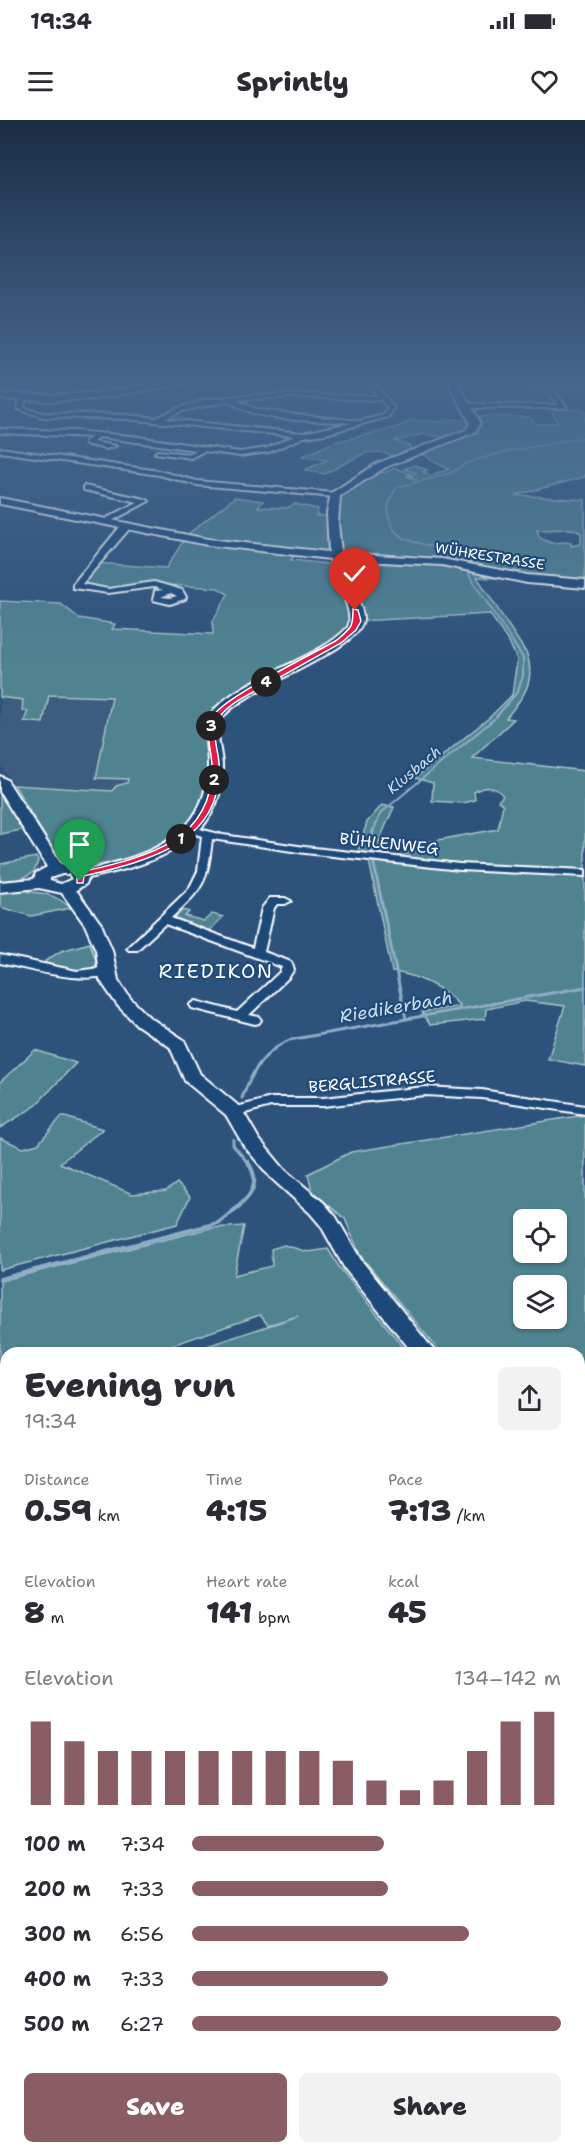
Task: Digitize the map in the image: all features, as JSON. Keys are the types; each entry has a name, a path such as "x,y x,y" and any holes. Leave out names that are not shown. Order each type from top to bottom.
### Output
{"street":[{"path":"166,475 197,483 335,495 366,475"},
{"path":"87,488 145,501 106,522"},
{"path":"133,948 186,900 200,880 199,832 212,802 215,765 210,729 217,714 234,700 328,648 354,628 357,616 339,572 336,556 333,516 335,495"},
{"name":"WÜHRESTRASSE","path":"0,501 219,544 336,556 442,562 527,579 585,584"},
{"path":"128,526 122,530 76,586 108,591 154,584 165,586 171,591"},
{"path":"0,780 56,869"},
{"path":"42,882 42,876 45,873 56,869 68,869 80,875 146,857 199,832"},
{"name":"BÜHLENWEG","path":"199,832 305,850 447,866 585,873"},
{"path":"0,887 42,882 54,888 66,888 80,881 80,875"},
{"path":"66,888 93,924 104,950 107,971 113,988 143,1021 174,1040 184,1056 192,1077 234,1112 252,1142 278,1174 317,1208 329,1222 353,1264 420,1347"},
{"path":"258,952 268,908 274,900 285,901"},
{"path":"165,920 282,961 288,969 239,1017"},
{"path":"0,959 77,975 107,971"},
{"path":"196,1005 255,1020"},
{"name":"BERGLISTRASSE","path":"234,1112 271,1102 323,1102 425,1091 482,1094 585,1110"}],"shaded area":[{"path":"48,695 112,697 96,777 129,779 127,783 116,786 112,791 14,785 0,765 0,697 23,700 28,711 42,723"}],"green space":[{"path":"366,475 409,475 407,476 417,480 410,476 585,475 585,477 516,495 585,500 585,584 477,577 527,654 530,673 526,689 518,704 506,718 514,719 472,758 585,771 585,1066 548,1059 565,1006 525,1001 486,1009 485,1019 430,1025 422,1012 460,1006 446,993 429,983 392,972 368,856 357,855 367,822 382,805 394,807 379,841 382,857 405,854 427,842 498,829 503,805 498,801 503,796 497,790 486,788 478,790 474,792 475,800 464,803 432,801 433,783 415,778 490,717 512,695 517,660 511,646 490,614 358,621 354,628 217,714 208,811 164,844 142,854 98,865 71,863 62,859 44,835 14,785 112,791 116,786 127,783 128,779 96,778 112,697 49,695 43,723 24,721 28,711 22,711 23,700 0,697 0,601 61,604 79,618 115,624 112,629 213,634 213,621 228,594 218,588 154,584 108,591 76,586 94,563 166,568 188,534 235,497 263,501 258,507 287,508 295,504 318,509 316,516 333,516 334,498","holes":["573,529 581,533 581,544 571,546 571,542 551,543 540,538 537,530","297,552 336,556 337,565 291,560"]},
{"path":"0,788 24,826 21,830 0,834"},
{"path":"36,857 38,861 34,872 21,879 21,883 0,884 0,864"},
{"path":"0,889 26,889 29,892 47,894 71,908 31,916 0,907"},
{"path":"183,910 189,912 185,916 204,921 212,914 223,917 209,931 178,919 176,917"},
{"path":"90,943 97,964 92,968 80,971 46,964 45,961 61,951"},
{"path":"35,1050 76,1063 34,1107 0,1128 0,1082"},
{"path":"585,1115 585,1347 436,1347 360,1255 345,1219 312,1191 308,1174 351,1152"},
{"path":"62,1116 103,1129 60,1163 132,1194 166,1191 177,1183 190,1197 177,1224 0,1270 0,1138 23,1148 38,1144"},
{"path":"244,1226 234,1275 272,1266 271,1249 284,1245 308,1252 328,1249 339,1267 403,1347 204,1347 298,1316 268,1325 260,1315 167,1347 0,1347 0,1281 211,1228"}],"waterway":[{"name":"Klusbach","path":"398,487 444,475"},
{"name":"Klusbach","path":"396,489 390,500 388,511 392,527 397,533 411,541 443,550 462,563"},
{"name":"Klusbach","path":"468,569 470,576"},
{"name":"Klusbach","path":"470,576 523,658 523,676 518,691 496,717"},
{"name":"Klusbach","path":"373,831 381,813 494,719"},
{"name":"Klusbach","path":"372,853 373,830"},
{"name":"Klusbach","path":"373,860 406,1019"},
{"name":"Riedikerbach","path":"242,1098 250,1080 265,1057 289,1040 585,987"},
{"name":"Riedikerbach","path":"233,1139 233,1145 248,1163"},
{"name":"Riedikerbach","path":"0,1279 218,1223 242,1204 253,1189 253,1171 247,1161"}],"district":[{"name":"RIEDIKON","path":"216,971"}],"route":[{"path":"80,881 80,875 127,864 156,853 186,835 198,824 205,817 212,802 215,765 210,729 217,714 234,700 339,641 354,628 357,621 355,610"}]}
